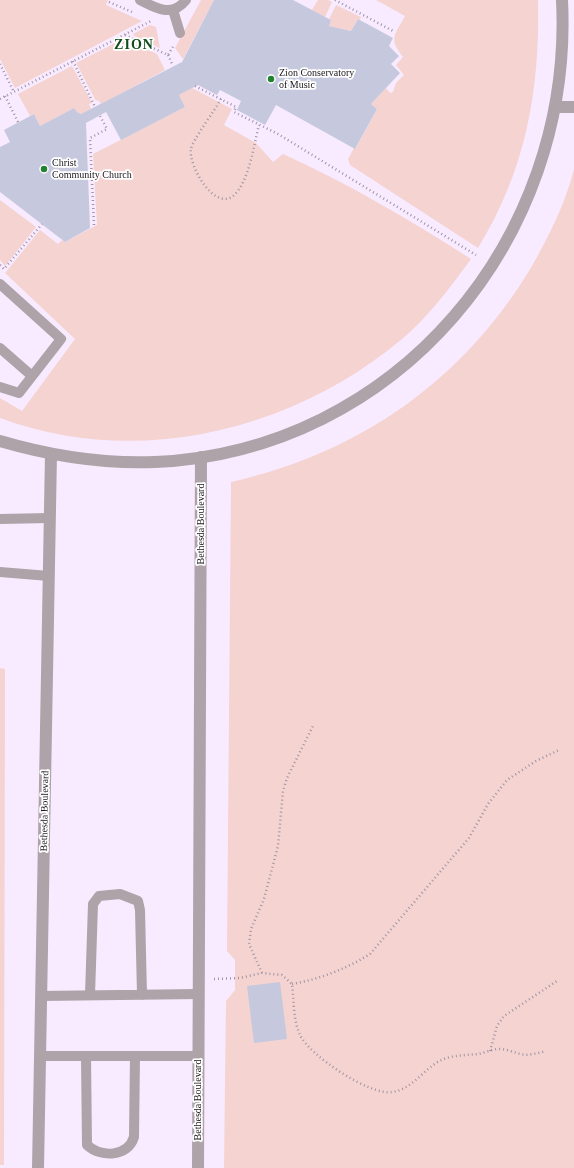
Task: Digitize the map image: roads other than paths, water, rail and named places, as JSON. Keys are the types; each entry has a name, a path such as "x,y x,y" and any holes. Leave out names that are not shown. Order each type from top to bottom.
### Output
{"street":[{"path":"0,441 51,454 93,460 135,462 201,457 256,444 321,419 358,399 381,383 425,348 463,308 496,263 523,214 544,162 557,107 563,42 562,0"},
{"path":"557,107 574,108"},
{"name":"Bethesda Boulevard","path":"38,1168 51,454"},
{"name":"Bethesda Boulevard","path":"198,1168 201,457"}],"lane":[{"path":"140,0 160,10 173,10 178,8 186,0"},
{"path":"173,10 180,33"},
{"path":"0,284 61,340 19,393 0,387"},
{"path":"0,348 32,376"},
{"path":"0,519 50,518"},
{"path":"0,572 49,576"},
{"path":"90,995 93,904 99,896 120,894 138,901 140,910 142,995"},
{"path":"41,996 199,994"},
{"path":"40,1056 198,1056"},
{"path":"86,1056 86,1145 92,1150 100,1152 121,1153 131,1145 134,1137 135,1056"}],"place":[{"name":"Zion Conservatory of Music","path":"271,79"},
{"name":"Christ Community Church","path":"44,169"}],"district":[{"name":"ZION","path":"134,45"}]}
